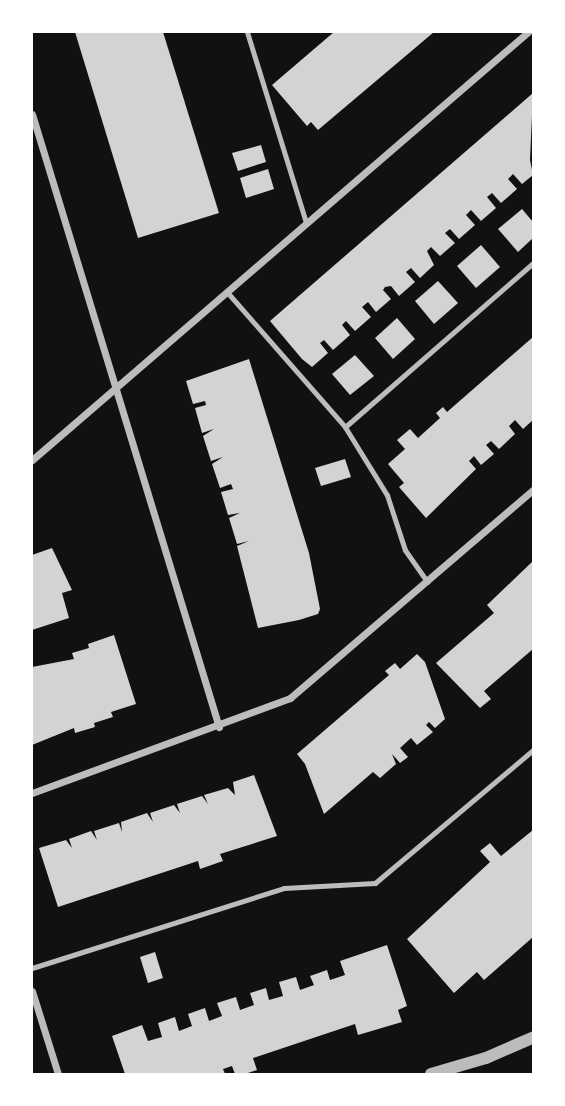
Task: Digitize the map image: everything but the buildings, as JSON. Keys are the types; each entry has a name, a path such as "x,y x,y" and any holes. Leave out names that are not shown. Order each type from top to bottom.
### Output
{"street":[{"path":"32,460 528,32"},
{"path":"32,114 219,727"},
{"path":"32,793 265,711 302,690 534,489"},
{"path":"32,992 58,1074"},
{"path":"431,1074 486,1058 534,1037"}],"lane":[{"path":"247,32 306,223"},
{"path":"345,427 534,262"},
{"path":"227,292 345,427 387,495 405,550 427,582"},
{"path":"32,968 284,888 375,883 534,749"}]}
